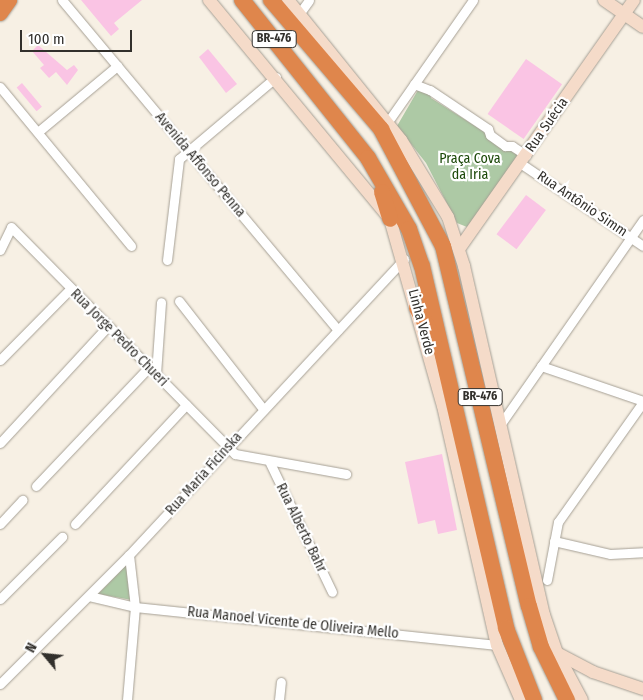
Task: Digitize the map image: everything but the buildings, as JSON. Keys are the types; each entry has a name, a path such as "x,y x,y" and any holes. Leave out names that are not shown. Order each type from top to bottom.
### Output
{"highway":[{"path":"0,12 9,0"},
{"name":"Linha Verde","path":"242,0 306,77 376,170 416,248 444,358 506,628 534,700"},
{"name":"BR-476","path":"272,0 381,129 426,208 450,266 529,606 542,647 571,694"},
{"path":"376,170 390,219"},
{"path":"417,308 444,358"}],"main road":[{"name":"Linha Verde","path":"209,0 276,77 390,219 404,259 464,493 497,645 521,700"},
{"path":"288,0 387,123 435,191 459,249 539,595 571,694 582,700"},
{"path":"604,0 643,27"},
{"name":"Rua Suécia","path":"459,249 634,0"},
{"path":"557,653 593,672 643,689"},
{"path":"571,694 579,677 593,672"}],"street":[{"name":"Avenida Affonso Penna","path":"62,0 338,330"},
{"path":"299,14 309,0"},
{"path":"387,123 473,0"},
{"path":"39,132 117,66"},
{"path":"166,260 177,168 186,149 276,77"},
{"name":"Rua Antônio Simm","path":"414,84 430,90 488,130 490,135 505,146 512,146 523,159 643,246"},
{"path":"0,87 131,246"},
{"path":"500,425 643,220"},
{"name":"Rua Jorge Pedro Chueri","path":"0,250 11,227 107,327 229,448 242,458 346,474"},
{"name":"Rua Maria Ficinska","path":"0,684 130,555 263,409 404,259"},
{"path":"0,360 70,289"},
{"path":"179,301 263,409"},
{"path":"156,374 161,302"},
{"path":"0,442 107,327"},
{"path":"541,366 643,401 558,522 547,580"},
{"path":"36,486 149,367"},
{"path":"75,524 186,405"},
{"name":"Rua Alberto Bahr","path":"270,463 332,592"},
{"path":"0,524 22,500"},
{"path":"0,599 62,537"},
{"path":"554,541 610,554 643,552"},
{"path":"127,700 136,606 130,555"},
{"name":"Rua Manoel Vicente de Oliveira Mello","path":"89,596 136,606 497,645"},
{"path":"280,700 281,682"}],"green space":[{"name":"Praça Cova da Iria","path":"418,90 429,91 431,98 519,154 467,227 457,223 426,163 397,126"},
{"path":"126,565 132,600 98,594"}]}
